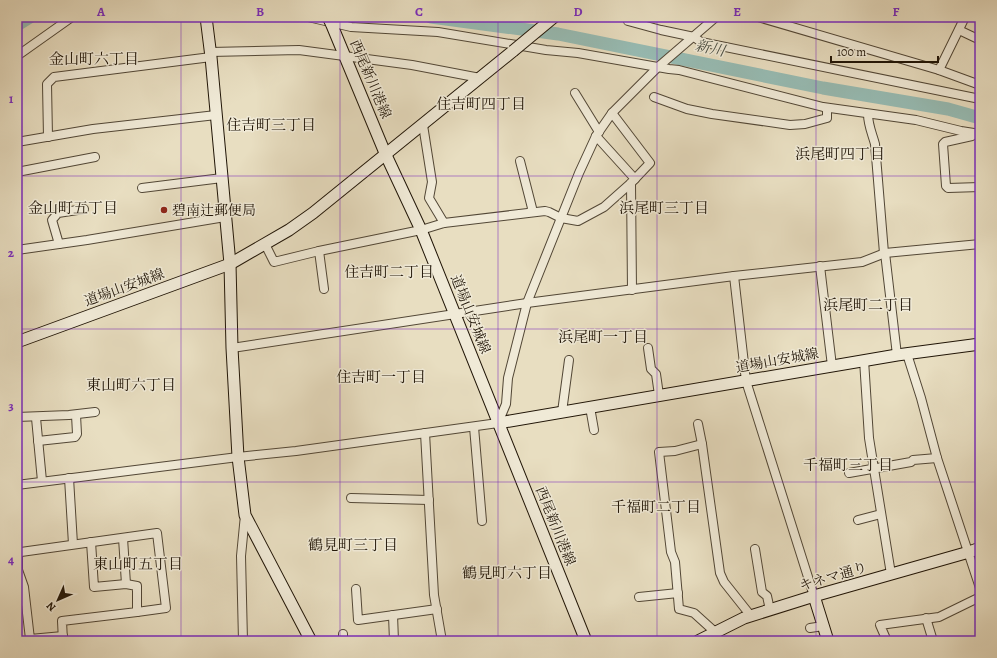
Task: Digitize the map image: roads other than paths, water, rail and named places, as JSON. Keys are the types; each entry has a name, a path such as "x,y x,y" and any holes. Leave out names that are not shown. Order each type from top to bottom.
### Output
{"main road":[{"path":"206,17 211,54 230,264 232,348 238,457 245,515 311,641"},
{"path":"385,154 423,125 554,17"},
{"name":"西尾新川港線","path":"329,20 385,154"},
{"name":"道場山安城線","path":"17,342 230,264 289,230 313,213 385,154 421,230 498,423 864,360 980,344"},
{"name":"西尾新川港線","path":"498,423 586,641"},
{"name":"キネマ通り","path":"698,641 751,616 814,596 980,548"},
{"path":"814,596 828,641"}],"street":[{"path":"17,56 72,17"},
{"path":"308,17 351,27 438,32 661,65 668,69 708,77 826,108 916,120 977,134"},
{"path":"629,17 628,21 692,38 701,42 980,99"},
{"path":"17,485 296,451 498,423 506,404 508,378 527,303 597,134 612,112 661,65 716,17"},
{"path":"758,17 939,70 980,85"},
{"path":"939,70 964,17"},
{"path":"959,30 980,40"},
{"path":"48,137 47,84 54,77 211,54 299,50 412,65 480,78"},
{"path":"575,93 597,134 633,181 632,290"},
{"path":"654,97 687,109 790,125 805,124 827,118 826,108"},
{"path":"265,244 274,262 421,230 444,223 531,212 549,212 562,218 578,221 604,206 633,181 650,163 612,112"},
{"path":"868,114 868,123 875,144 885,253 902,354 921,398 937,458 980,588"},
{"path":"17,142 93,129 216,115"},
{"path":"423,125 432,182 429,198 444,223"},
{"path":"977,134 943,144 946,186 948,188 980,186"},
{"path":"17,172 94,157"},
{"path":"520,161 532,208 531,212"},
{"path":"142,188 222,178"},
{"path":"58,244 52,220 58,213 84,209"},
{"path":"17,250 225,217"},
{"path":"232,348 527,303 734,276 862,262 885,253 980,244"},
{"path":"319,251 324,289"},
{"path":"820,266 832,366"},
{"path":"734,276 746,381 814,596"},
{"path":"648,348 651,369 656,374 659,395"},
{"path":"562,412 569,360"},
{"path":"864,360 869,438 891,574"},
{"path":"590,407 594,430"},
{"path":"17,417 36,418 95,412"},
{"path":"38,441 75,437 77,434 76,415"},
{"path":"36,418 42,481"},
{"path":"698,424 720,573 724,582 751,616"},
{"path":"474,427 482,521"},
{"path":"425,433 434,595 442,641"},
{"path":"702,444 675,451 659,452 671,552 675,562 680,609 694,613 715,632"},
{"path":"849,473 911,462 913,460 937,458"},
{"path":"69,478 73,544"},
{"path":"351,498 429,500"},
{"path":"858,520 881,514"},
{"path":"243,641 241,556 245,515"},
{"path":"157,533 166,608 62,621 63,639 30,639 24,586 18,570 17,554 21,552 91,542 157,533"},
{"path":"123,538 126,584"},
{"path":"91,542 94,587 126,584 137,586 137,612"},
{"path":"755,549 762,592 767,596 770,610"},
{"path":"356,589 358,620 436,609"},
{"path":"639,597 678,593"},
{"path":"887,641 880,625 938,617 980,597"},
{"path":"393,615 394,641"},
{"path":"926,618 933,641"},
{"path":"810,628 823,626"}],"waterway":[{"name":"新川","path":"17,25 30,17"},
{"name":"新川","path":"431,17 558,34 823,88 948,109 980,118"}],"place":[{"name":"碧南辻郵便局","path":"164,210"}],"district":[{"name":"金山町六丁目","path":"94,59"},
{"name":"住吉町四丁目","path":"481,104"},
{"name":"住吉町三丁目","path":"271,125"},
{"name":"浜尾町四丁目","path":"840,154"},
{"name":"金山町五丁目","path":"73,208"},
{"name":"浜尾町三丁目","path":"664,208"},
{"name":"住吉町二丁目","path":"389,272"},
{"name":"浜尾町二丁目","path":"868,305"},
{"name":"浜尾町一丁目","path":"603,337"},
{"name":"住吉町一丁目","path":"381,377"},
{"name":"東山町六丁目","path":"131,385"},
{"name":"千福町三丁目","path":"848,465"},
{"name":"千福町二丁目","path":"656,507"},
{"name":"鶴見町三丁目","path":"353,545"},
{"name":"東山町五丁目","path":"138,564"},
{"name":"鶴見町六丁目","path":"507,573"}]}
